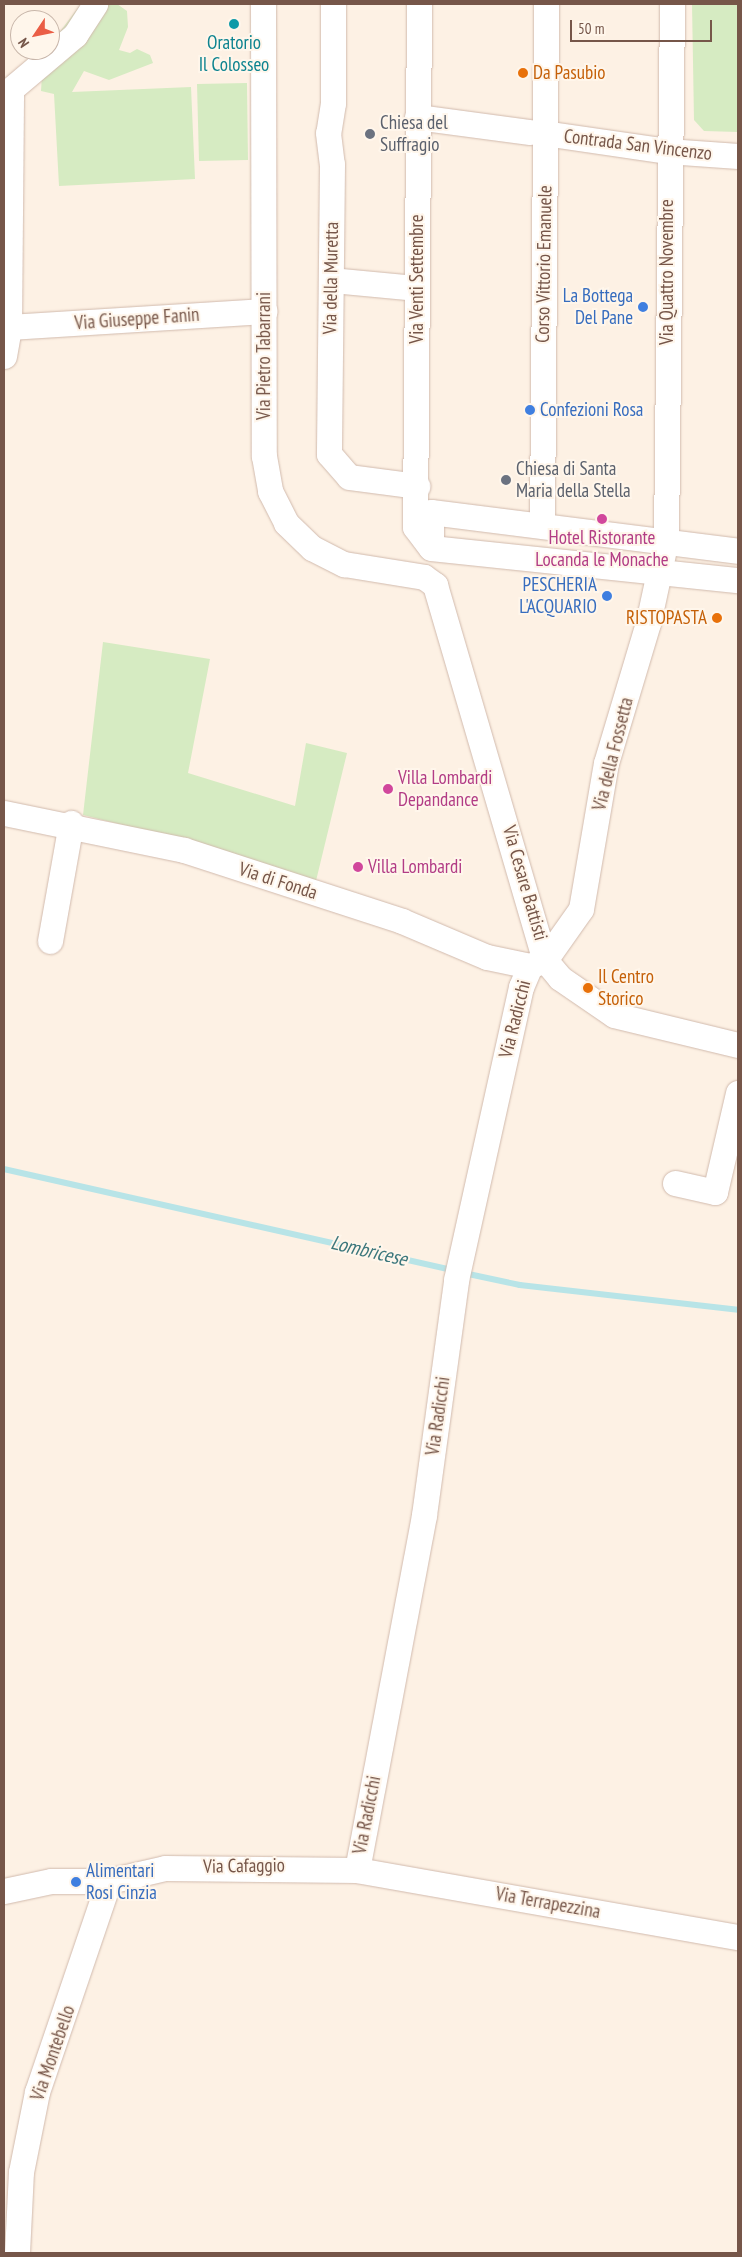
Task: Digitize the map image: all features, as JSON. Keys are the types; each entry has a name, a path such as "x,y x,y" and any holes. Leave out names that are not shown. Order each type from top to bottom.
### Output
{"street":[{"path":"4,356 9,327 8,93 75,35 94,4"},
{"name":"Via Pietro Tabarrani","path":"263,4 264,456 270,491 286,523 312,548 344,564 424,577"},
{"name":"Via della Muretta","path":"333,4 333,103 328,133 332,164 330,454 349,477 417,486"},
{"name":"Via Venti Settembre","path":"419,4 416,288 417,486 415,527 431,548"},
{"name":"Corso Vittorio Emanuele","path":"542,524 538,133 546,4"},
{"name":"Via Quattro Novembre","path":"666,540 667,151 672,4"},
{"name":"Contrada San Vincenzo","path":"417,117 667,151 738,156"},
{"path":"332,280 416,288"},
{"name":"Via Giuseppe Fanin","path":"9,327 265,311"},
{"path":"424,577 431,548 430,512 542,524 738,551"},
{"name":"Via della Fossetta","path":"538,963 581,909 606,763 661,569 666,540"},
{"path":"431,548 661,569 738,580"},
{"name":"Via Cesare Battisti","path":"424,577 435,585 442,598 538,963 614,1015 738,1046"},
{"name":"Via di Fonda","path":"4,812 71,823 184,850 402,921 487,957 538,963"},
{"path":"50,941 71,823"},
{"name":"Via Radicchi","path":"357,1870 424,1515 456,1280 521,987 538,963"},
{"path":"675,1183 715,1192 738,1092"},
{"name":"Via Cafaggio","path":"4,1891 51,1881 259,1866 357,1870"},
{"name":"Via Terrapezzina","path":"357,1870 738,1937"},
{"name":"Via Montebello","path":"18,2253 22,2172 37,2092 120,1877"}],"green space":[{"path":"81,4 117,4 127,11 128,27 119,50 130,53 137,49 150,55 153,63 109,80 84,71 72,92 191,87 195,179 59,186 54,94 41,91 42,75 63,63 66,56 60,50 60,32"},
{"path":"692,4 738,4 738,132 704,131 694,120"},
{"path":"247,83 248,160 199,161 197,84"},
{"path":"103,642 210,659 188,773 295,806 306,743 347,753 315,885 198,844 83,815"}],"waterway":[{"name":"Lombricese","path":"4,1169 453,1270"},
{"name":"Lombricese","path":"464,1273 520,1285 738,1310"}],"place":[{"name":"Oratorio Il Colosseo","path":"234,24"},
{"name":"Da Pasubio","path":"523,73"},
{"name":"Chiesa del Suffragio","path":"370,134"},
{"name":"La Bottega Del Pane","path":"643,307"},
{"name":"Confezioni Rosa","path":"530,410"},
{"name":"Chiesa di Santa Maria della Stella","path":"506,480"},
{"name":"Hotel Ristorante Locanda le Monache","path":"602,519"},
{"name":"PESCHERIA L'ACQUARIO","path":"607,596"},
{"name":"RISTOPASTA","path":"717,618"},
{"name":"Villa Lombardi Depandance","path":"388,789"},
{"name":"Villa Lombardi","path":"358,867"},
{"name":"Il Centro Storico","path":"588,988"},
{"name":"Alimentari Rosi Cinzia","path":"76,1882"}]}
